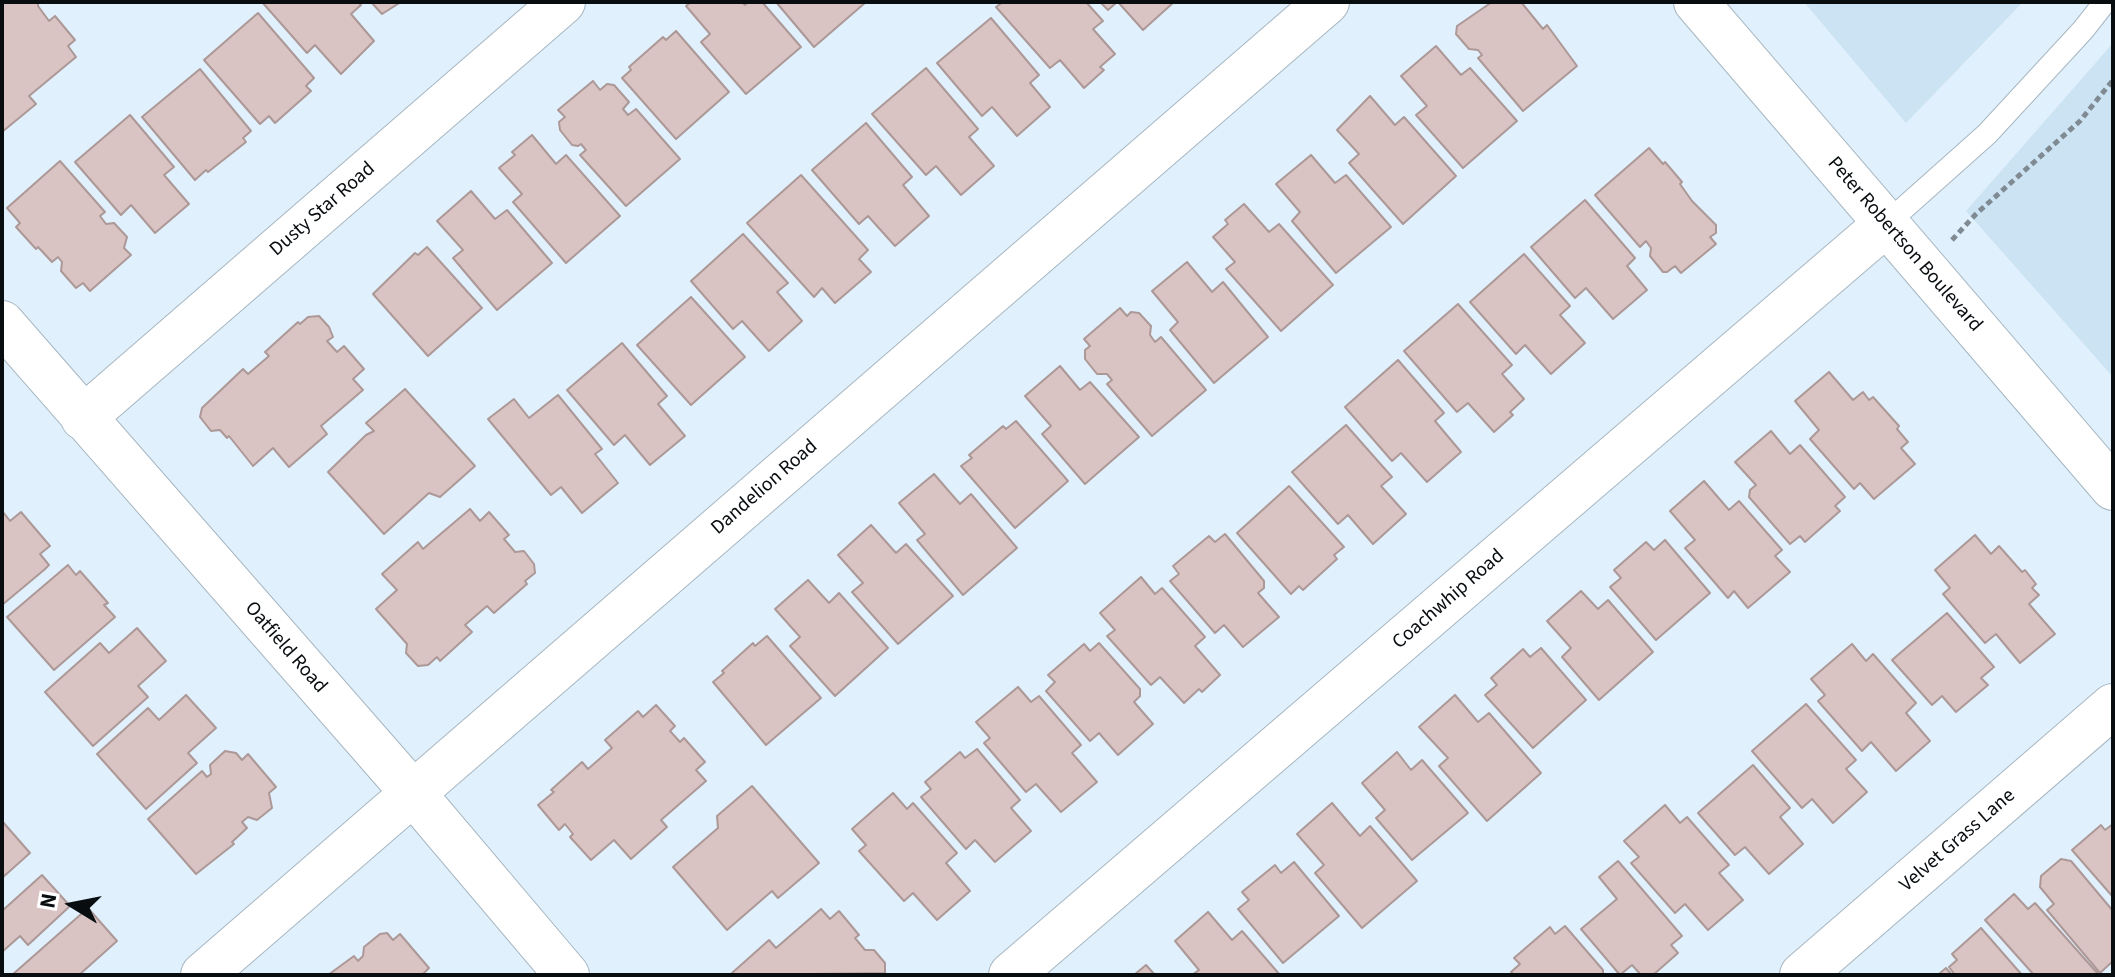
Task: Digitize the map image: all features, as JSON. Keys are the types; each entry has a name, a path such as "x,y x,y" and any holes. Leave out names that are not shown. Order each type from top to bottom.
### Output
{"street":[{"name":"Dusty Star Road","path":"83,418 563,2"},
{"name":"Dandelion Road","path":"203,975 1327,2"},
{"name":"Peter Robertson Boulevard","path":"1696,2 2113,488"},
{"name":"Coachwhip Road","path":"1011,975 1886,224"},
{"name":"Oatfield Road","path":"2,323 413,793 567,975"},
{"name":"Velvet Grass Lane","path":"1802,975 2113,706"}],"lane":[{"path":"1886,224 1987,134 2105,2"}],"path":[{"path":"1925,270 1976,214 2080,121 2113,80"}],"shaded area":[{"path":"1804,2 2023,2 1906,123"},
{"path":"2113,43 2113,377 1966,211"}],"building":[{"path":"2,2 38,2 49,21 55,16 75,40 68,46 76,57 29,96 36,104 2,132"},
{"path":"262,2 358,2 361,5 351,14 374,41 341,74 315,45 307,53"},
{"path":"371,2 401,2 382,14"},
{"path":"691,2 742,2 745,5 748,2 762,2 801,47 746,94 701,42 710,34 686,6"},
{"path":"776,2 866,2 814,47"},
{"path":"1003,2 1086,2 1103,21 1093,29 1115,54 1100,67 1104,70 1084,88 1060,60 1050,68 996,7"},
{"path":"1100,2 1117,2 1108,10"},
{"path":"1118,2 1174,2 1143,30"},
{"path":"1492,2 1521,2 1543,29 1547,25 1577,66 1523,111 1478,58 1482,55 1478,50 1469,49 1456,34 1457,26"},
{"path":"258,13 314,78 306,86 311,91 275,123 269,116 260,124 204,60"},
{"path":"991,18 1039,75 1030,83 1050,107 1017,136 992,107 982,116 937,63"},
{"path":"676,31 729,92 676,139 622,78 631,70 629,67 663,37 666,40"},
{"path":"1436,46 1461,75 1470,68 1517,121 1463,168 1416,115 1427,106 1401,76"},
{"path":"926,68 978,129 969,137 994,166 961,195 936,166 926,175 872,114"},
{"path":"200,69 251,131 243,138 246,142 195,180 142,117"},
{"path":"593,81 600,90 607,84 614,85 629,102 623,109 628,115 636,109 680,159 626,206 580,155 586,150 581,144 572,145 560,130 559,122 565,117 558,110"},
{"path":"1370,96 1395,125 1404,117 1456,176 1403,224 1349,163 1359,154 1337,130"},
{"path":"130,115 174,167 164,175 189,204 155,233 131,205 121,215 75,162"},
{"path":"866,123 912,177 903,185 929,216 895,246 868,216 859,224 812,170"},
{"path":"532,135 556,164 566,155 620,216 566,263 513,202 522,194 499,168"},
{"path":"1649,148 1663,164 1665,162 1682,182 1680,184 1692,201 1716,225 1716,233 1710,237 1716,244 1681,273 1675,266 1663,272 1650,256 1651,248 1646,241 1640,247 1595,195"},
{"path":"1311,155 1335,183 1346,175 1391,227 1336,273 1292,221 1300,212 1276,184"},
{"path":"60,161 105,212 100,216 106,224 114,223 127,237 124,248 131,255 90,291 83,283 76,288 61,271 62,262 58,257 52,262 38,247 36,249 16,227 20,223 7,208"},
{"path":"801,175 868,250 859,259 871,272 835,303 822,288 814,297 747,223"},
{"path":"471,191 495,219 507,210 552,263 497,310 453,258 463,250 437,221"},
{"path":"1585,200 1635,258 1627,266 1647,290 1613,319 1586,288 1575,298 1531,247"},
{"path":"1244,204 1269,232 1279,224 1333,285 1281,331 1226,269 1235,262 1213,237 1228,224 1225,220"},
{"path":"743,234 788,283 777,292 802,321 769,351 742,321 733,329 691,281"},
{"path":"427,247 482,308 428,356 373,294 415,253 418,255"},
{"path":"1524,254 1570,306 1560,315 1585,343 1551,374 1525,345 1516,354 1470,302"},
{"path":"1187,262 1212,292 1223,282 1268,337 1214,383 1170,330 1178,322 1152,291"},
{"path":"691,297 745,357 691,405 637,345"},
{"path":"1458,304 1512,365 1502,374 1524,399 1510,412 1513,415 1494,432 1468,403 1457,412 1404,351"},
{"path":"1120,308 1127,316 1131,312 1139,313 1151,326 1150,335 1155,342 1161,337 1206,390 1152,436 1107,384 1112,380 1107,374 1097,374 1085,359 1085,350 1090,346 1084,339"},
{"path":"319,316 333,337 327,341 337,352 344,346 364,369 353,379 363,390 321,426 327,434 289,467 273,448 253,466 229,436 227,438 220,430 211,431 200,417 202,408 243,369 248,374 269,356 265,352 298,322 300,324 308,317"},
{"path":"622,343 667,396 658,404 685,436 650,465 625,435 614,445 567,390"},
{"path":"1398,360 1444,413 1435,421 1461,452 1427,482 1401,453 1392,461 1345,407"},
{"path":"1060,366 1080,390 1090,382 1139,437 1085,484 1042,434 1051,426 1025,396"},
{"path":"1829,372 1853,400 1863,392 1869,400 1873,397 1899,426 1897,429 1908,442 1901,448 1915,464 1874,499 1860,483 1854,489 1810,439 1819,430 1795,401"},
{"path":"405,389 475,466 440,497 429,493 384,534 328,472 374,431 366,423"},
{"path":"558,395 602,449 595,454 618,483 582,513 561,487 551,495 488,419 514,399 529,418"},
{"path":"1016,421 1068,481 1015,528 961,466 972,458 969,455 1003,426 1006,429"},
{"path":"1346,425 1392,477 1381,486 1406,514 1373,544 1348,515 1338,524 1292,472"},
{"path":"1771,431 1790,454 1800,445 1845,497 1835,506 1840,511 1805,542 1800,536 1790,544 1749,497 1750,490 1756,485 1735,462"},
{"path":"934,474 960,504 971,494 1017,548 963,595 917,540 925,534 899,503"},
{"path":"1704,481 1729,510 1739,501 1782,550 1775,556 1790,572 1748,608 1734,591 1728,598 1685,548 1695,540 1670,511"},
{"path":"1289,486 1344,547 1334,555 1337,559 1303,590 1299,586 1291,594 1237,533"},
{"path":"470,509 480,521 489,512 509,535 504,539 515,552 524,551 534,564 535,573 494,613 487,606 465,625 472,632 440,661 437,657 428,665 418,666 406,653 407,644 376,609 397,590 382,574 418,542 423,549"},
{"path":"3,512 10,521 21,512 50,546 40,554 49,565 2,605"},
{"path":"871,525 896,553 906,544 953,596 898,644 852,592 863,583 838,555"},
{"path":"1225,534 1264,581 1264,588 1258,593 1279,617 1243,647 1224,625 1215,633 1170,581 1179,574 1173,566 1209,536 1215,542"},
{"path":"1975,535 1991,554 1999,546 2022,572 2025,570 2036,584 2032,588 2039,595 2029,604 2055,634 2020,663 1996,634 1985,643 1943,594 1950,588 1935,570"},
{"path":"1665,540 1710,593 1656,640 1610,587 1621,578 1614,570 1646,542 1654,550"},
{"path":"68,565 76,575 80,571 108,603 104,605 115,617 54,670 7,617"},
{"path":"1141,577 1155,594 1162,588 1205,637 1195,646 1220,675 1184,703 1160,677 1151,685 1107,636 1115,630 1100,613"},
{"path":"808,580 829,603 839,593 888,648 835,696 790,646 800,637 775,609"},
{"path":"1581,591 1598,609 1608,600 1653,652 1599,700 1562,657 1571,648 1547,621"},
{"path":"1947,613 1994,667 1981,678 1988,685 1956,712 1942,696 1932,705 1892,660"},
{"path":"137,628 166,661 138,686 148,697 93,746 45,692 100,643 109,653"},
{"path":"767,636 821,698 766,745 713,682 753,643 755,646"},
{"path":"1099,643 1140,689 1140,696 1134,702 1153,724 1118,755 1099,733 1090,741 1046,691 1055,682 1048,675 1084,644 1090,651"},
{"path":"1852,644 1866,661 1873,654 1916,703 1906,713 1930,741 1896,771 1871,742 1862,751 1818,701 1825,695 1811,679"},
{"path":"1541,648 1586,700 1533,748 1485,695 1497,685 1491,678 1523,649 1530,657"},
{"path":"1018,687 1031,702 1039,696 1081,745 1072,753 1097,782 1061,812 1036,784 1026,792 984,743 990,738 976,722"},
{"path":"186,695 216,728 188,753 197,763 146,809 97,754 148,708 159,720"},
{"path":"1455,695 1478,722 1489,713 1541,773 1487,821 1439,766 1448,758 1419,727"},
{"path":"1806,704 1856,760 1846,769 1867,792 1833,823 1812,799 1802,808 1752,751"},
{"path":"656,705 675,726 670,731 680,742 684,738 705,762 696,770 706,781 661,820 667,827 631,859 614,840 591,860 570,837 573,834 565,824 559,830 538,805 582,762 588,769 612,748 605,740 638,711 643,717"},
{"path":"977,749 1020,800 1011,808 1031,831 995,862 975,840 966,849 921,797 931,789 925,782 960,752 965,758"},
{"path":"225,751 236,753 242,760 248,754 276,787 269,793 272,808 257,820 248,817 242,822 247,828 232,842 234,844 196,874 148,819 202,771 207,777 211,774 210,765"},
{"path":"1397,752 1411,770 1422,760 1468,813 1412,860 1376,818 1385,810 1362,783"},
{"path":"1753,765 1790,808 1780,817 1803,844 1769,874 1745,847 1735,855 1698,813"},
{"path":"752,786 819,863 778,898 772,891 727,930 673,867 718,828 717,816"},
{"path":"893,793 907,809 913,803 957,853 946,863 970,891 937,920 913,893 904,901 859,851 866,845 852,829"},
{"path":"1332,803 1360,836 1370,826 1417,881 1362,928 1315,873 1324,865 1297,834"},
{"path":"1665,805 1680,823 1687,817 1729,865 1719,873 1743,900 1708,930 1685,904 1675,913 1631,863 1639,857 1624,841"},
{"path":"2,821 30,853 2,878"},
{"path":"2113,824 2113,897 2072,850 2101,825 2105,830"},
{"path":"2061,859 2071,861 2113,911 2113,961 2100,973 2047,910 2054,904 2040,887 2041,876"},
{"path":"1618,861 1682,936 1671,945 1678,953 1653,975 1641,975 1632,965 1620,975 1581,929 1617,899 1599,877"},
{"path":"1294,862 1339,916 1283,963 1238,909 1249,900 1242,892 1275,865 1281,873"},
{"path":"42,875 70,906 28,945 20,936 2,952 2,911"},
{"path":"2014,894 2028,909 2035,903 2099,975 2034,975 1985,920"},
{"path":"88,908 117,941 79,975 12,975"},
{"path":"821,909 830,919 839,911 859,935 855,938 865,950 874,950 885,963 885,973 732,973 769,940 776,948"},
{"path":"1208,912 1232,940 1242,931 1280,975 1192,975 1199,970 1175,941"},
{"path":"1565,926 1603,970 1603,975 1514,975 1511,972 1520,964 1514,958 1550,927 1555,934"},
{"path":"1981,928 2022,975 1955,975 1949,967 1957,960 1952,954"},
{"path":"387,933 393,940 400,934 429,968 422,975 328,975 354,956 358,961 363,956 364,947 380,934"},
{"path":"1146,965 1155,975 1134,975"},
{"path":"1946,968 1952,975 1928,975 1939,974"}]}
